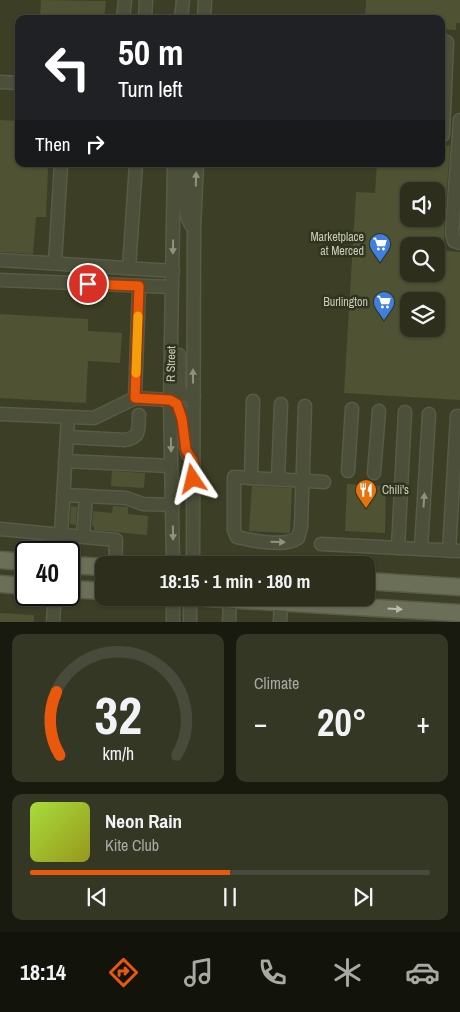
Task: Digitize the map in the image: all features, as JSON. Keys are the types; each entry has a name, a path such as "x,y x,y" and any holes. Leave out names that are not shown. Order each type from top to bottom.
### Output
{"main road":[{"path":"0,560 15,561"},
{"path":"80,566 95,566"},
{"path":"375,582 460,587"},
{"path":"0,584 15,585"},
{"path":"80,590 95,590"},
{"path":"341,606 460,614"}],"street":[{"path":"123,15 124,0"},
{"path":"145,15 146,0"},
{"path":"181,15 182,0"},
{"path":"204,15 205,0"},
{"path":"445,42 451,42 460,38"},
{"path":"0,82 15,83"},
{"path":"460,120 452,233 454,241 460,243"},
{"path":"55,263 61,167"},
{"path":"130,268 136,167"},
{"name":"R Street","path":"173,556 170,400 174,167"},
{"path":"186,167 187,217 194,229"},
{"name":"R Street","path":"193,556 196,167"},
{"path":"0,260 173,271"},
{"path":"0,280 172,287"},
{"path":"135,398 139,286"},
{"path":"172,301 179,315 179,386 182,394 194,398"},
{"path":"0,414 94,418 135,398 170,400 177,404 181,411 186,450 193,461"},
{"path":"251,478 253,401"},
{"path":"278,479 281,404"},
{"path":"305,406 303,481 301,527 298,538 293,542 254,541 238,536 234,530 234,477 278,479 303,481 324,482"},
{"path":"348,471 352,409"},
{"path":"374,473 379,411"},
{"path":"398,548 405,412"},
{"path":"421,549 430,414"},
{"path":"66,437 124,440 133,438 138,433 139,415"},
{"path":"321,544 454,551 457,416"},
{"path":"61,541 68,417"},
{"path":"65,461 171,466"},
{"path":"63,495 126,498 143,504 172,504"},
{"path":"83,536 86,496"},
{"path":"0,529 116,540 115,556"},
{"path":"55,606 56,621"},
{"path":"173,606 173,622"},
{"path":"190,606 190,622"},
{"path":"229,622 230,606"},
{"path":"280,622 282,606"}],"building":[{"path":"41,0 106,1 104,15 40,15"},
{"path":"366,0 460,0 460,23 456,23 456,30 445,29 445,15 365,15"},
{"path":"0,120 15,121 15,167 48,168 46,217 36,217 33,254 0,252"},
{"name":"Marketplace at Merced","path":"445,146 450,146 445,218 445,182 400,182 400,227 444,227 444,237 400,237 400,282 445,282 445,251 460,252 460,400 344,393 356,192 375,193 377,167 445,167"},
{"path":"0,314 88,319 88,331 122,333 120,363 88,361 86,403 0,398"},
{"path":"112,471 145,473 144,488 111,486"},
{"name":"Chili's","path":"347,484 386,486 385,533 345,531"},
{"path":"252,486 292,488 290,533 249,531"},
{"path":"71,506 77,507 76,525 70,524"},
{"path":"113,506 128,507 128,514 148,516 147,535 94,530 94,526 92,526 93,511 112,513"},
{"path":"0,613 34,615 34,622 0,622"}],"slow traffic":[{"path":"136,373 138,316"}],"place":[{"name":"Marketplace at Merced","path":"380,263"},
{"name":"Burlington","path":"384,321"},
{"name":"Chili's","path":"366,509"}],"route":[{"path":"88,284 139,286 135,398 170,400 177,404 181,411 186,450 193,461 193,479"}]}
